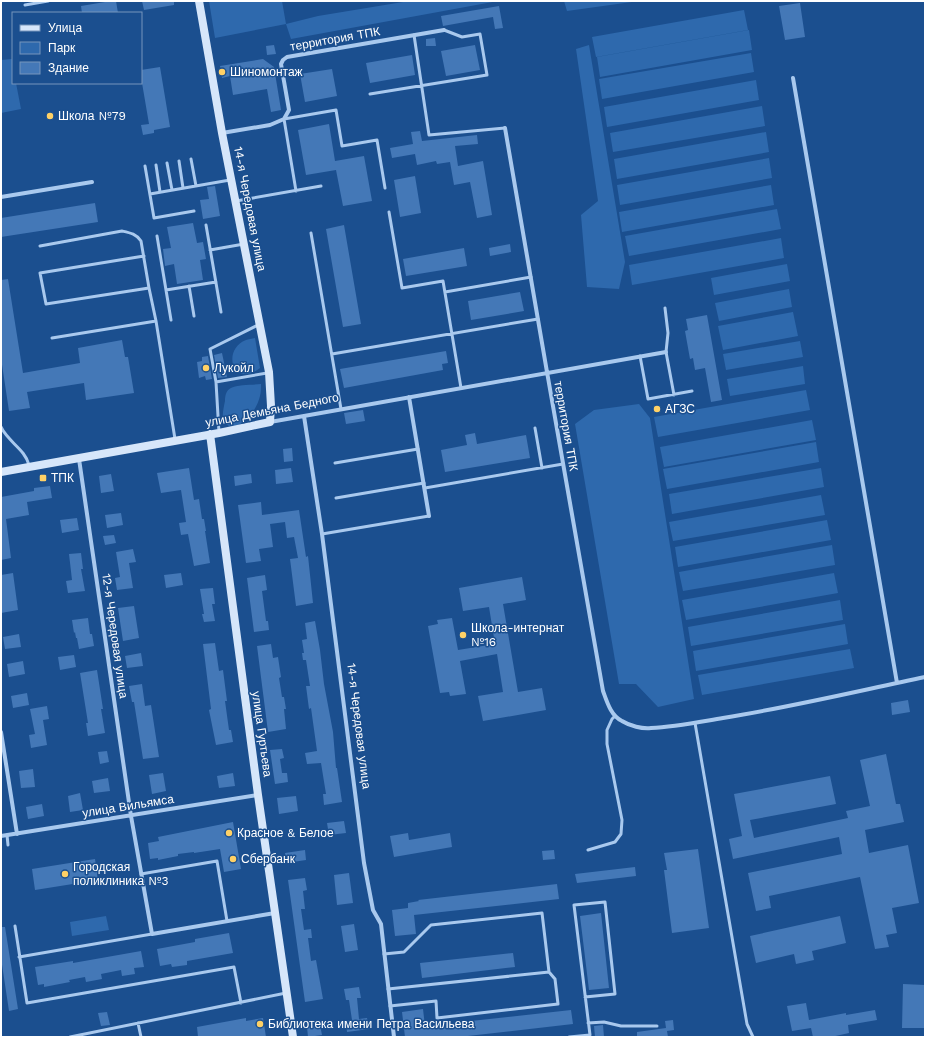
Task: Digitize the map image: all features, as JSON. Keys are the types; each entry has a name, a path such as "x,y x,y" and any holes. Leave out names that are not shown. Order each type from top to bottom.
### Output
{"main road":[{"name":"14-я Чередовая улица","path":"199,1 222,133 269,372 271,406 270,422"},
{"name":"улица Демьяна Бедного","path":"1,472 220,433 270,422"},
{"name":"улица Гуртьева","path":"210,434 258,795 293,1037"}],"street":[{"name":"территория ТПК","path":"284,119 289,110 281,64 287,57 444,30"},
{"path":"793,78 897,683"},
{"path":"222,133 270,125 284,119"},
{"name":"территория ТПК","path":"505,128 603,691 615,716 621,721 633,726 650,728 695,723"},
{"path":"1,197 92,182"},
{"name":"улица Демьяна Бедного","path":"270,422 666,352"},
{"path":"409,397 429,516"},
{"name":"14-я Чередовая улица","path":"304,416 322,534 364,863 373,910 381,924 394,1037"},
{"name":"12-я Чередовая улица","path":"79,458 131,816 152,934"},
{"path":"695,723 775,710 925,677"},
{"path":"1,732 17,834"},
{"name":"улица Вильямса","path":"1,836 258,795"},
{"path":"152,934 275,913"}],"lane":[{"path":"25,5 48,1"},
{"path":"370,94 487,75 480,34 462,37 444,30"},
{"path":"414,35 430,135 505,128"},
{"path":"296,190 284,119 336,110 342,146 376,140 385,188"},
{"path":"191,159 196,186"},
{"path":"179,161 183,188"},
{"path":"167,163 172,190"},
{"path":"156,165 160,192"},
{"path":"146,166 154,218 194,211"},
{"path":"150,194 232,180"},
{"path":"236,201 321,186"},
{"path":"389,212 402,288 443,281 461,388"},
{"path":"206,225 221,312"},
{"path":"40,246 122,231 137,235 141,241 144,256 176,441"},
{"path":"311,233 341,409"},
{"path":"157,236 171,320"},
{"path":"210,250 244,244"},
{"path":"144,256 40,273 46,304 149,288"},
{"path":"444,292 531,277"},
{"path":"166,290 216,282"},
{"path":"189,286 194,316"},
{"path":"665,308 668,333 666,352 674,395"},
{"path":"332,354 538,319"},
{"path":"52,338 156,321"},
{"path":"220,433 216,382 210,350 260,324"},
{"path":"640,356 648,399 692,391"},
{"path":"216,382 269,372"},
{"path":"1,426 8,438 24,454 29,467"},
{"path":"535,428 542,468"},
{"path":"335,463 418,449"},
{"path":"336,498 563,464"},
{"path":"322,534 429,516"},
{"path":"588,850 615,842 621,834 622,820 606,744 607,730 615,716"},
{"path":"695,723 747,1024 753,1037"},
{"path":"7,835 8,844"},
{"path":"141,874 217,861 228,921"},
{"path":"568,1037 590,1035 588,1023 574,905 605,902 615,994 585,997"},
{"path":"384,954 404,952 431,925 542,913 548,972 555,979 558,1004 438,1018 436,1001 390,1006"},
{"path":"15,926 27,1003 234,967 240,1003"},
{"path":"19,957 152,934"},
{"path":"388,989 548,972"},
{"path":"70,1037 286,993"},
{"path":"588,1023 604,1022 620,1026 657,1026"},
{"path":"138,1023 141,1037"}],"green space":[{"path":"209,1 282,1 286,24 215,38"},
{"path":"409,1 498,1 291,39 286,24 318,16"},
{"path":"564,1 639,1 567,11"},
{"path":"744,10 748,30 596,57 592,37"},
{"path":"749,30 752,50 600,77 597,57"},
{"path":"589,45 625,262 619,289 587,287 581,215 598,201 576,49"},
{"path":"751,53 754,72 602,99 599,79"},
{"path":"12,59 12,84 16,84 21,109 1,113 1,60"},
{"path":"756,80 759,100 607,127 604,107"},
{"path":"762,106 765,126 613,152 610,133"},
{"path":"766,132 769,152 617,179 614,159"},
{"path":"769,158 772,178 620,205 617,185"},
{"path":"771,185 774,205 622,232 619,212"},
{"path":"777,209 781,229 629,256 625,236"},
{"path":"781,238 784,258 632,285 629,265"},
{"path":"787,264 790,281 714,295 711,278"},
{"path":"789,289 792,307 719,321 715,303"},
{"path":"793,312 798,336 723,350 718,326"},
{"path":"255,338 260,368 251,373 243,374 237,371 234,366 232,359 234,352 238,345 246,340"},
{"path":"800,341 803,357 726,370 723,354"},
{"path":"803,366 805,384 730,396 727,379"},
{"path":"261,384 261,393 256,407 249,417 245,421 235,426 229,426 226,424 223,420 223,415 228,390 238,386"},
{"path":"806,390 810,410 658,437 654,417"},
{"path":"639,404 650,418 694,699 658,707 636,684 619,684 575,424 594,410"},
{"path":"812,420 816,440 664,467 660,447"},
{"path":"816,442 819,462 667,489 663,469"},
{"path":"821,468 824,487 672,514 669,494"},
{"path":"821,495 825,515 673,541 669,522"},
{"path":"827,520 831,540 678,567 675,547"},
{"path":"832,545 835,565 683,591 679,572"},
{"path":"834,573 838,593 686,620 682,600"},
{"path":"840,600 843,620 691,646 688,627"},
{"path":"845,624 848,644 696,671 693,651"},
{"path":"850,649 854,668 702,695 698,675"},
{"path":"106,916 109,930 72,936 70,922"}],"building":[{"path":"116,1 118,12 82,12 81,6"},
{"path":"142,1 174,1 174,5 144,10"},
{"path":"800,3 805,37 785,40 779,6"},
{"path":"499,6 503,28 495,29 493,17 443,26 441,16"},
{"path":"435,38 436,46 426,46 426,39"},
{"path":"274,45 276,54 267,55 266,46"},
{"path":"475,45 480,70 446,76 441,51"},
{"path":"412,55 415,75 370,83 366,63"},
{"path":"263,59 274,67 281,110 271,112 267,89 233,95 230,76 222,78 220,66"},
{"path":"160,67 170,127 154,130 154,133 143,135 141,125 149,124 142,83 142,70"},
{"path":"332,69 337,96 305,102 300,74"},
{"path":"329,124 335,161 364,156 372,201 343,206 336,170 306,175 298,130"},
{"path":"420,131 422,141 477,135 478,144 455,146 458,166 483,161 492,215 477,218 470,182 454,185 450,162 437,164 436,161 417,165 415,154 392,158 390,148 413,144 411,132"},
{"path":"415,176 421,213 400,217 394,180"},
{"path":"215,186 220,216 203,219 200,200 209,199 207,187"},
{"path":"95,203 98,222 1,237 1,218"},
{"path":"193,223 197,243 203,242 206,259 200,260 203,280 177,284 174,264 165,266 163,249 171,248 167,227"},
{"path":"344,225 361,324 343,327 326,229"},
{"path":"510,244 511,252 490,256 489,248"},
{"path":"464,248 467,266 406,276 403,259"},
{"path":"8,279 23,373 80,363 78,348 122,340 125,357 128,357 134,393 86,400 84,383 27,392 30,408 9,411 1,358 1,280"},
{"path":"520,292 524,311 471,320 468,301"},
{"path":"707,315 722,400 711,402 705,368 695,370 693,358 690,359 685,331 688,330 686,319"},
{"path":"446,351 448,363 442,364 443,370 344,388 340,369"},
{"path":"222,353 227,377 218,378 214,355"},
{"path":"208,356 212,379 206,380 205,376 199,378 197,362 202,361 202,357"},
{"path":"363,410 365,421 346,424 344,413"},
{"path":"475,433 477,444 526,435 530,458 445,472 441,450 467,445 465,435"},
{"path":"292,448 293,461 284,462 283,449"},
{"path":"189,468 194,500 199,499 202,519 204,519 210,563 194,566 188,534 181,535 179,523 186,522 181,490 161,493 157,473"},
{"path":"291,468 293,482 276,484 275,470"},
{"path":"111,474 114,491 101,493 99,476"},
{"path":"251,474 252,483 235,486 234,476"},
{"path":"50,486 52,498 27,502 29,515 6,519 11,558 1,560 1,497 34,491 34,488"},
{"path":"261,502 262,515 299,510 306,557 308,556 313,603 296,606 290,559 298,558 294,537 287,538 285,522 270,524 273,547 259,549 261,561 246,563 238,505"},
{"path":"121,513 123,525 107,528 105,515"},
{"path":"77,518 79,530 62,533 60,520"},
{"path":"114,535 116,543 105,545 103,536"},
{"path":"133,549 136,562 129,563 133,588 117,590 115,578 120,577 116,552"},
{"path":"81,553 83,569 81,569 85,591 68,593 66,581 72,580 69,554"},
{"path":"13,573 18,610 1,613 1,575"},
{"path":"181,573 183,585 166,588 164,575"},
{"path":"265,575 267,590 262,591 266,621 268,621 269,630 254,632 247,578"},
{"path":"522,577 526,600 503,604 518,692 542,688 546,710 483,721 478,696 503,692 497,654 460,661 466,694 450,696 449,692 440,693 428,626 438,624 437,620 452,618 458,650 495,644 489,607 463,611 459,588"},
{"path":"213,588 215,604 212,604 215,621 204,622 200,589"},
{"path":"134,606 139,638 123,641 118,608"},
{"path":"88,618 90,634 92,634 94,646 79,649 72,620"},
{"path":"315,621 324,684 333,732 336,768 342,802 324,805 323,794 326,794 321,763 307,764 305,753 317,751 311,708 309,709 306,686 310,686 306,660 303,660 302,653 304,653 302,640 307,639 305,623"},
{"path":"19,634 21,647 5,649 3,637"},
{"path":"215,643 219,671 223,670 229,730 231,730 233,742 216,745 209,710 211,709 203,644"},
{"path":"271,644 273,658 278,657 281,677 279,678 282,697 284,697 286,709 284,709 286,729 268,732 257,646"},
{"path":"141,653 143,666 127,668 125,656"},
{"path":"74,655 76,667 60,670 58,657"},
{"path":"23,661 25,674 9,677 7,664"},
{"path":"97,670 105,733 88,736 86,723 88,723 80,673"},
{"path":"142,684 145,706 151,705 159,757 143,759 134,702 132,702 129,686"},
{"path":"27,693 29,705 13,708 11,696"},
{"path":"908,700 910,712 892,715 891,703"},
{"path":"47,706 49,719 43,720 47,745 31,748 29,735 35,734 30,709"},
{"path":"282,749 284,758 280,759 282,773 287,773 288,782 275,784 270,750"},
{"path":"107,751 109,762 100,764 98,752"},
{"path":"886,754 896,804 900,804 904,822 865,830 869,853 908,845 919,903 892,908 897,933 886,935 889,947 875,949 860,877 769,896 771,908 756,911 748,873 842,854 839,837 733,859 729,839 742,836 734,794 830,776 836,804 750,820 754,838 848,818 846,811 870,806 860,760"},
{"path":"33,769 35,787 21,788 19,771"},
{"path":"163,773 166,791 152,794 149,775"},
{"path":"233,773 235,786 219,788 217,776"},
{"path":"108,778 110,791 94,793 92,781"},
{"path":"80,793 83,810 70,812 68,796"},
{"path":"296,796 298,811 279,814 277,798"},
{"path":"42,804 44,816 28,819 26,807"},
{"path":"344,821 346,833 329,835 327,823"},
{"path":"233,822 241,869 224,872 220,849 178,854 178,856 158,860 158,858 150,859 148,843 159,841 158,837"},
{"path":"408,833 409,840 450,833 452,847 394,857 390,836"},
{"path":"698,849 709,928 672,933 664,870 667,870 664,853"},
{"path":"305,850 306,860 286,863 285,853"},
{"path":"554,850 555,859 543,860 542,851"},
{"name":"Городская поликлиника №3","path":"95,859 98,880 35,890 32,869"},
{"path":"635,867 636,876 577,883 575,874"},
{"path":"349,873 353,903 337,905 334,875"},
{"path":"305,878 307,890 303,891 305,909 301,909 304,930 311,929 312,938 308,938 311,961 316,960 323,999 305,1002 288,880"},
{"path":"557,884 559,899 414,915 416,934 395,936 392,910 408,908 408,903 419,901 418,900"},
{"path":"601,913 609,988 589,990 580,916"},
{"path":"840,916 846,943 812,951 814,960 796,964 794,954 756,963 750,936"},
{"path":"354,924 358,950 345,952 341,926"},
{"path":"1,927 5,927 18,1009 9,1011 1,958"},
{"path":"229,933 233,953 187,961 187,965 172,967 171,964 160,966 157,949 195,942 195,939"},
{"path":"141,951 144,967 134,968 135,974 122,976 121,970 101,974 102,979 86,982 85,977 69,980 70,982 44,987 44,984 38,985 35,967 73,961 73,963"},
{"path":"513,953 515,967 422,978 420,963"},
{"path":"903,984 925,985 925,1028 902,1028"},
{"path":"359,987 361,998 357,998 359,1019 367,1018 369,1029 347,1032 346,1021 352,1020 349,1000 346,1000 344,989"},
{"path":"806,1003 809,1020 846,1013 846,1015 875,1010 877,1020 848,1025 849,1033 831,1037 813,1037 811,1028 792,1031 787,1006"},
{"path":"423,1009 425,1026 571,1010 573,1024 459,1037 405,1037 402,1012"},
{"path":"107,1012 110,1025 101,1026 98,1013"},
{"path":"246,1018 246,1021 263,1018 266,1037 198,1037 197,1027"},
{"path":"673,1020 674,1030 667,1031 668,1037 637,1037 637,1032 666,1028 665,1021"},
{"path":"320,1025 322,1035 308,1037 307,1027"},
{"path":"603,1025 604,1037 595,1037 594,1026"}],"place":[{"name":"Шиномонтаж","path":"222,72"},
{"name":"Школа №79","path":"50,116"},
{"name":"Лукойл","path":"206,368"},
{"name":"АГЗС","path":"657,409"},
{"name":"ТПК","path":"43,478"},
{"name":"Школа-интернат №16","path":"463,635"},
{"name":"Красное & Белое","path":"229,833"},
{"name":"Сбербанк","path":"233,859"},
{"name":"Городская поликлиника №3","path":"65,874"},
{"name":"Библиотека имени Петра Васильева","path":"260,1024"}]}
